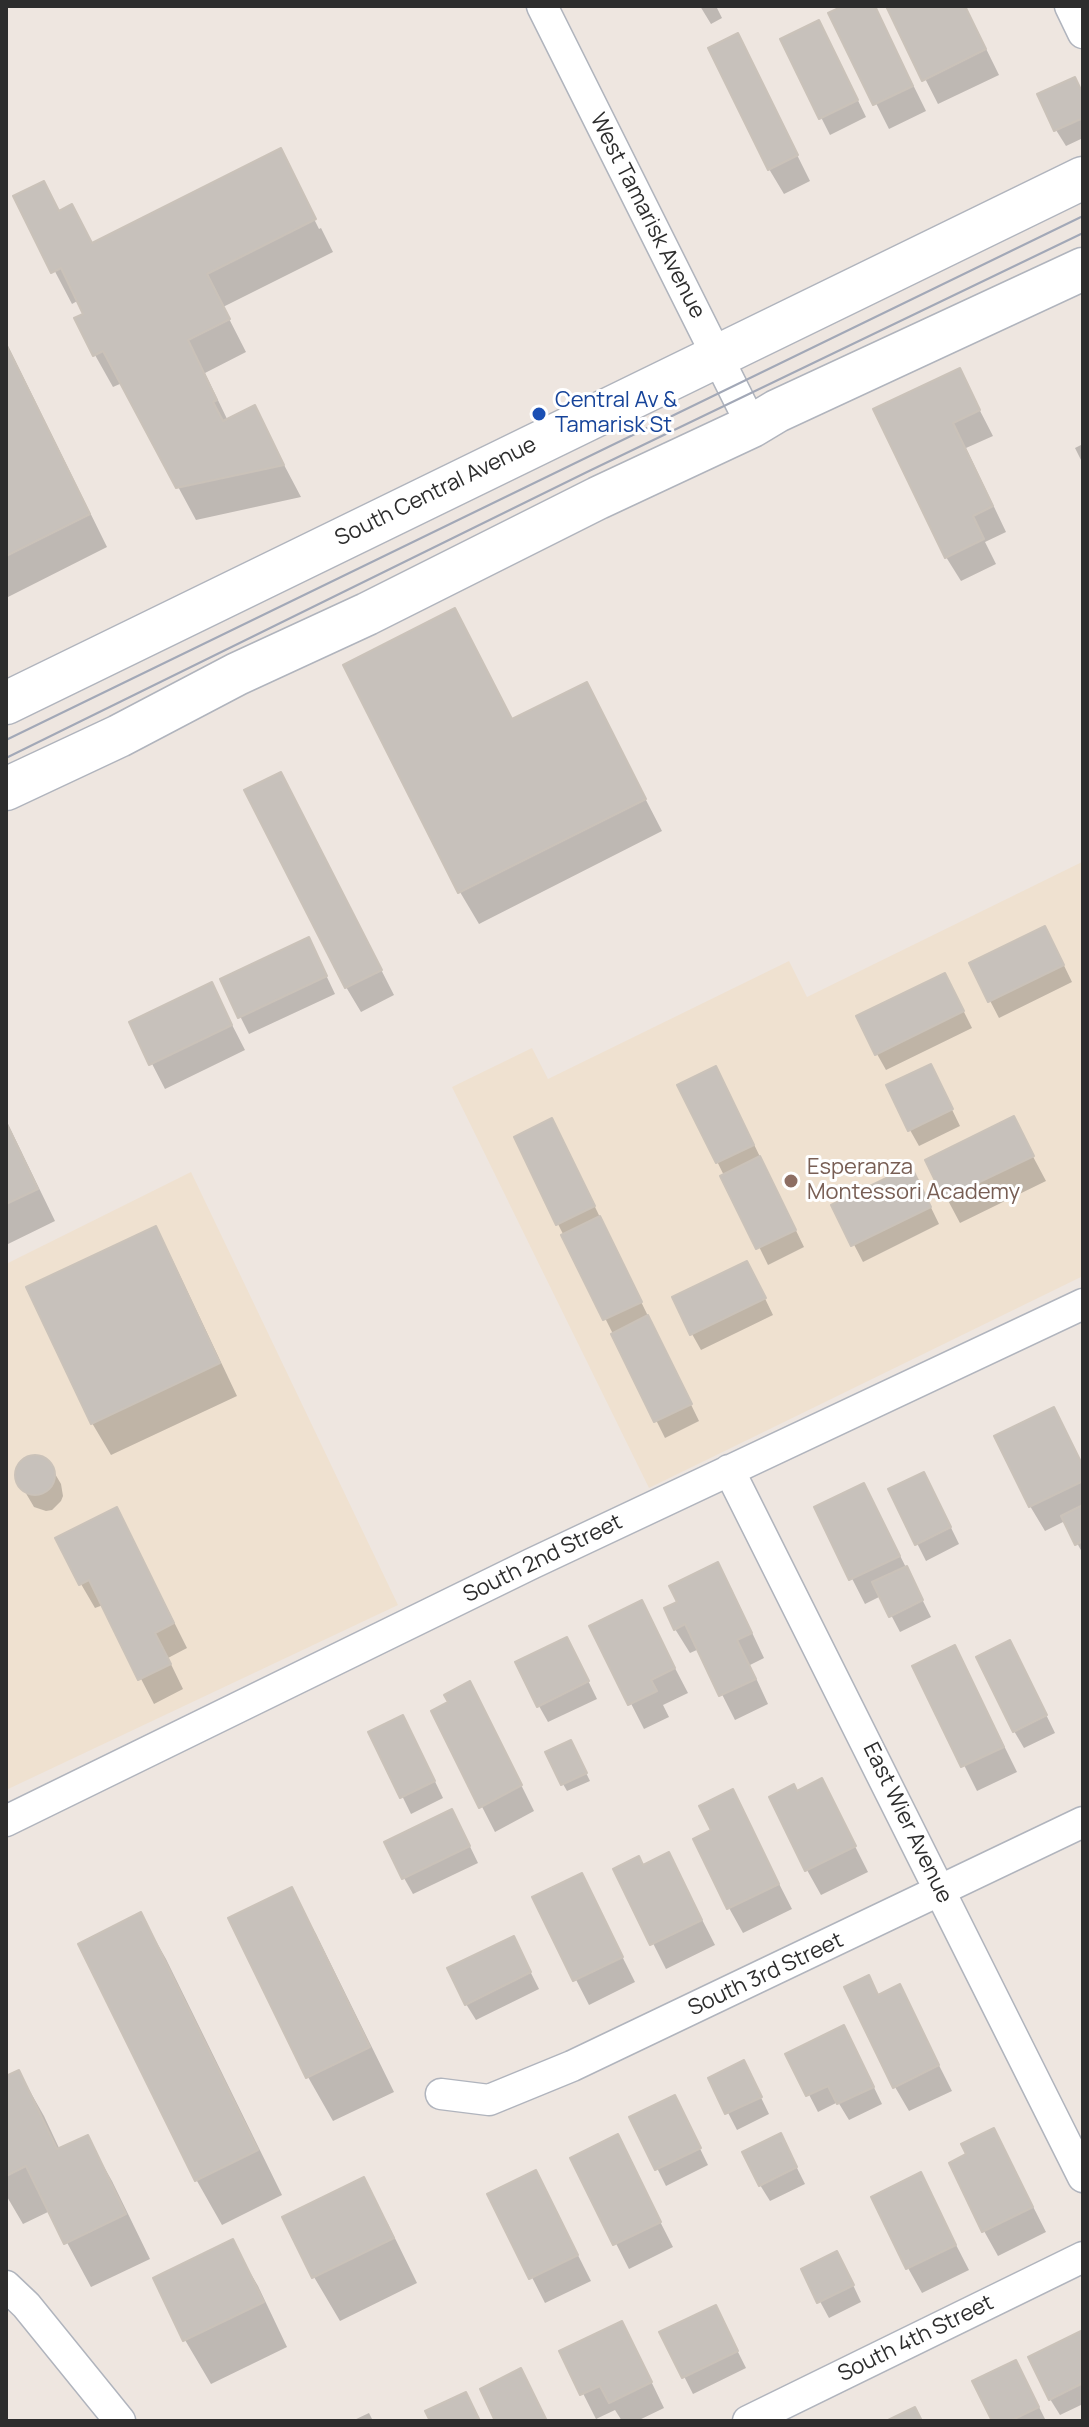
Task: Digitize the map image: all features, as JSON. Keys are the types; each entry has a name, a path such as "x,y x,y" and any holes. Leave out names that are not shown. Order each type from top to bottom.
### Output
{"main road":[{"name":"South Central Avenue","path":"6,703 1083,178"},
{"path":"6,789 561,516 752,426 777,411 1083,269"}],"street":[{"name":"West Tamarisk Avenue","path":"542,6 752,426"},
{"path":"1070,6 1083,33"},
{"name":"South 2nd Street","path":"6,1821 531,1564 1083,1304"},
{"name":"East Wier Avenue","path":"729,1470 1083,2177"},
{"name":"South 3rd Street","path":"441,2094 489,2100 572,2066 1083,1822"},
{"name":"South 4th Street","path":"748,2421 1083,2257"},
{"path":"6,2286 26,2305 120,2421"}],"shaded area":[{"name":"Esperanza Montessori Academy","path":"1082,862 1083,1276 649,1488 452,1087 532,1048 548,1079 789,961 807,997"},
{"path":"191,1172 398,1605 6,1790 6,1264"}],"building":[{"path":"843,6 875,6 913,86 873,105 828,13"},
{"path":"886,6 965,6 986,49 922,81"},
{"path":"819,20 858,100 819,119 780,39"},
{"path":"738,33 798,155 768,170 708,48"},
{"path":"1075,77 1083,94 1083,118 1054,131 1037,94"},
{"path":"281,148 316,219 207,274 230,319 188,340 217,400 213,402 223,421 255,405 284,465 176,488 103,351 93,356 74,318 83,314 61,268 51,273 13,196 44,181 59,211 72,204 92,243"},
{"path":"6,344 90,514 6,556"},
{"path":"960,368 980,410 953,423 993,506 973,516 984,539 945,558 873,409"},
{"path":"455,608 512,719 587,682 646,799 458,893 343,665"},
{"path":"281,772 382,970 345,988 244,790"},
{"path":"1045,926 1064,965 988,1002 969,963"},
{"path":"309,937 327,976 238,1018 220,979"},
{"path":"945,973 964,1011 875,1055 856,1016"},
{"path":"212,982 232,1025 149,1065 129,1022"},
{"path":"931,1064 953,1109 908,1131 886,1085"},
{"path":"716,1066 754,1145 716,1163 677,1085"},
{"path":"1014,1116 1034,1156 944,1199 925,1160"},
{"path":"552,1118 595,1206 556,1225 514,1137"},
{"path":"6,1122 38,1189 6,1204"},
{"path":"760,1156 796,1230 756,1249 720,1176"},
{"path":"911,1166 931,1207 851,1246 831,1205"},
{"path":"600,1216 642,1302 603,1320 561,1235"},
{"path":"156,1226 220,1363 91,1424 26,1287"},
{"path":"747,1261 766,1298 690,1335 672,1297"},
{"path":"648,1315 692,1404 654,1422 611,1334"},
{"path":"1054,1407 1083,1466 1083,1481 1029,1507 994,1436"},
{"path":"35,1455 49,1461 55,1475 49,1489 35,1495 21,1489 15,1475 21,1461"},
{"path":"924,1472 951,1527 915,1545 888,1489"},
{"path":"864,1483 900,1556 849,1580 814,1507"},
{"path":"1083,1505 1083,1541 1075,1545 1061,1516"},
{"path":"117,1507 174,1623 155,1633 171,1664 138,1680 89,1580 79,1585 55,1538"},
{"path":"718,1562 752,1633 737,1640 756,1679 719,1696 685,1624 674,1630 664,1608 677,1602 669,1586"},
{"path":"907,1566 923,1600 889,1617 872,1582"},
{"path":"642,1600 675,1668 651,1680 657,1691 628,1705 589,1626"},
{"path":"567,1637 589,1681 537,1707 515,1662"},
{"path":"1010,1640 1047,1715 1013,1732 976,1657"},
{"path":"955,1645 1004,1747 961,1767 912,1666"},
{"path":"470,1681 522,1785 479,1808 431,1711 448,1702 444,1695"},
{"path":"403,1715 435,1781 400,1798 368,1732"},
{"path":"571,1740 587,1773 561,1785 545,1752"},
{"path":"822,1778 856,1846 805,1871 769,1797 794,1784 797,1791"},
{"path":"733,1789 779,1884 727,1909 693,1839 711,1830 699,1806"},
{"path":"452,1809 470,1846 402,1879 384,1842"},
{"path":"669,1852 702,1920 650,1945 613,1869 639,1856 643,1865"},
{"path":"582,1873 623,1957 573,1981 532,1897"},
{"path":"292,1887 370,2047 306,2078 228,1918"},
{"path":"141,1912 258,2150 195,2181 78,1944"},
{"path":"514,1936 531,1972 465,2005 447,1968"},
{"path":"869,1975 878,1995 900,1984 939,2065 893,2088 844,1987"},
{"path":"844,2025 874,2087 837,2104 828,2086 806,2096 785,2054"},
{"path":"744,2060 762,2097 725,2114 708,2078"},
{"path":"19,2070 57,2149 88,2135 126,2214 64,2244 26,2166 6,2176 6,2076"},
{"path":"675,2095 701,2148 655,2170 629,2117"},
{"path":"994,2128 1033,2207 982,2232 949,2163 966,2154 961,2144"},
{"path":"781,2133 797,2167 759,2186 742,2152"},
{"path":"618,2134 661,2222 613,2245 570,2158"},
{"path":"536,2170 578,2255 529,2279 487,2194"},
{"path":"921,2172 956,2245 906,2269 871,2197"},
{"path":"364,2177 394,2238 312,2278 282,2217"},
{"path":"233,2239 264,2302 183,2341 153,2278"},
{"path":"837,2251 854,2285 817,2303 801,2269"},
{"path":"716,2305 738,2351 682,2378 659,2332"},
{"path":"622,2321 652,2382 609,2403 600,2386 580,2395 559,2351"},
{"path":"1083,2330 1083,2383 1049,2400 1028,2357"},
{"path":"1016,2360 1039,2407 1010,2421 992,2421 972,2381"},
{"path":"521,2368 547,2421 495,2421 480,2389"},
{"path":"466,2392 480,2421 430,2421 425,2411"},
{"path":"915,2407 922,2421 886,2421"}],"tram line":[{"path":"6,740 1083,216"},
{"path":"6,758 587,472 1083,233"}],"place":[{"name":"Central Av & Tamarisk St","path":"539,414"},
{"name":"Esperanza Montessori Academy","path":"791,1181"}]}
